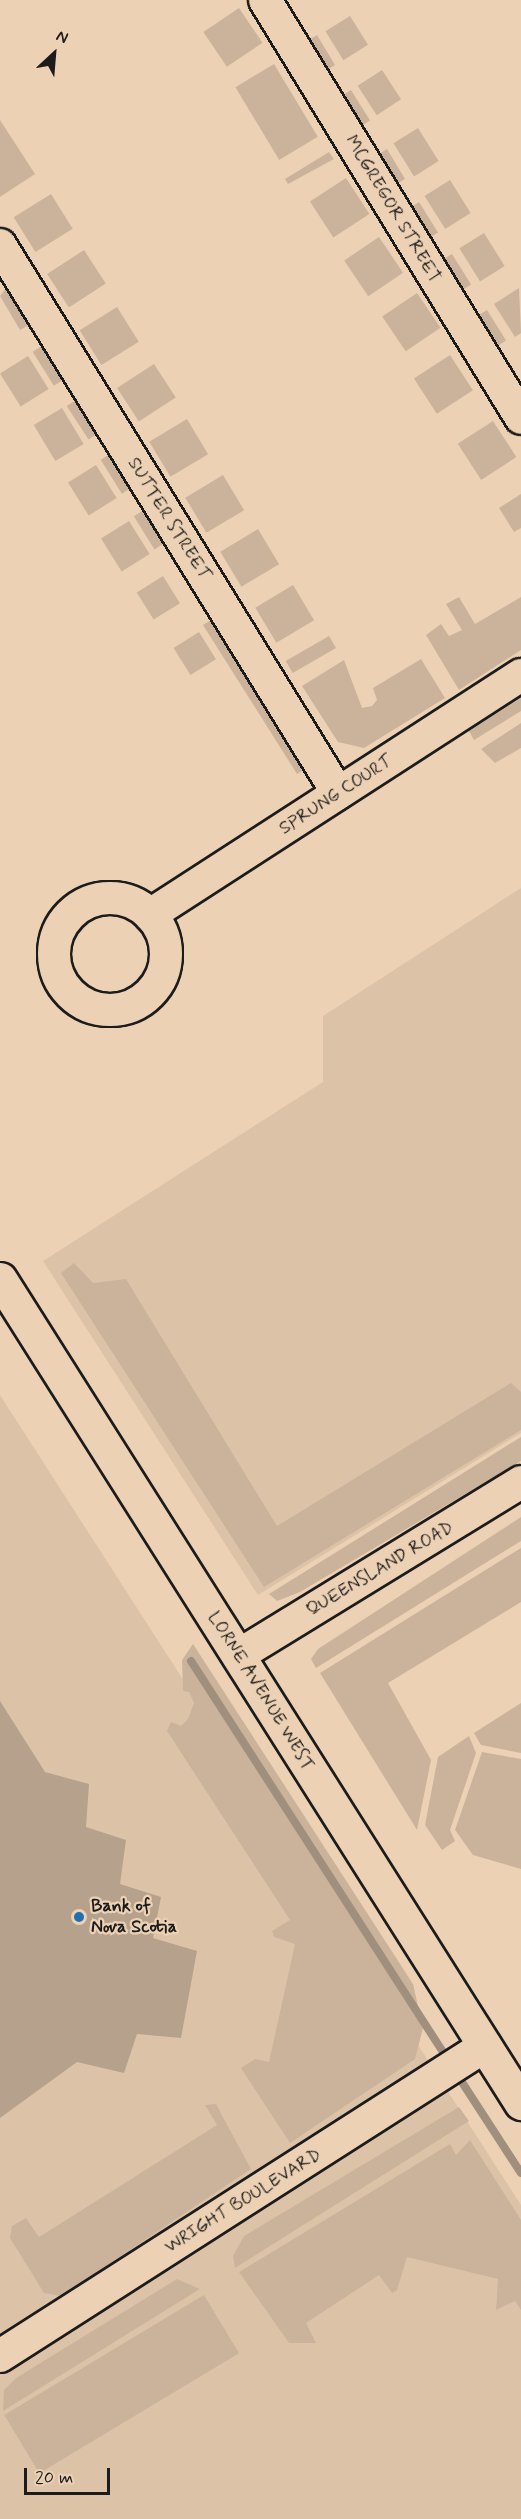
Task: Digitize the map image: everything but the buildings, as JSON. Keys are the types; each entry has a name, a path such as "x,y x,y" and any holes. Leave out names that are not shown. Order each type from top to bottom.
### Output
{"main road":[{"name":"LORNE AVENUE WEST","path":"0,1279 521,2103"}],"street":[{"name":"MCGREGOR STREET","path":"265,0 521,418"},
{"name":"SUTTER STREET","path":"0,245 338,793"},
{"name":"SPRUNG COURT","path":"150,915 521,675"},
{"name":"QUEENSLAND ROAD","path":"239,1655 521,1482"},
{"name":"WRIGHT BOULEVARD","path":"0,2355 485,2046"}],"shaded area":[{"path":"239,8 262,43 227,67 203,32"},
{"path":"350,16 368,45 343,60 325,31"},
{"path":"317,35 335,65 325,71 307,41"},
{"path":"274,64 318,137 279,160 235,87"},
{"path":"382,70 401,99 377,115 358,86"},
{"path":"351,90 370,121 360,127 341,96"},
{"path":"0,120 35,174 0,197"},
{"path":"418,128 439,161 414,176 393,143"},
{"path":"387,149 405,179 395,185 377,155"},
{"path":"329,152 334,159 288,184 285,179"},
{"path":"346,178 369,214 333,237 310,201"},
{"path":"450,180 471,213 445,229 425,196"},
{"path":"51,194 73,229 35,252 14,217"},
{"path":"419,202 438,233 429,238 410,208"},
{"path":"484,233 505,266 480,281 459,248"},
{"path":"379,237 403,273 368,296 344,260"},
{"path":"84,250 106,284 69,308 47,274"},
{"path":"452,254 471,285 461,291 442,260"},
{"path":"7,287 31,324 20,330 0,296"},
{"path":"519,288 521,333 515,337 494,304"},
{"path":"417,293 440,328 406,351 382,316"},
{"path":"117,307 139,342 101,365 80,330"},
{"path":"487,310 506,341 496,347 477,316"},
{"path":"42,346 63,380 54,386 33,352"},
{"path":"450,355 473,390 437,414 414,378"},
{"path":"28,356 49,389 21,407 0,373"},
{"path":"154,364 176,398 139,422 117,388"},
{"path":"76,400 98,434 89,440 67,406"},
{"path":"62,408 84,444 55,461 34,425"},
{"path":"187,419 208,454 170,477 149,442"},
{"path":"493,421 516,457 481,480 458,444"},
{"path":"110,454 131,488 122,494 101,460"},
{"path":"96,465 117,498 89,516 68,482"},
{"path":"223,475 244,510 206,533 185,498"},
{"path":"521,494 521,528 514,532 499,508"},
{"path":"144,510 165,543 154,549 134,516"},
{"path":"129,521 150,554 122,572 101,538"},
{"path":"258,529 279,564 241,587 220,552"},
{"path":"163,576 180,603 154,620 137,592"},
{"path":"293,585 314,620 276,643 255,608"},
{"path":"459,597 475,624 521,597 521,650 459,690 426,635 441,624 449,636 462,630 446,604"},
{"path":"213,619 299,756 302,771 297,774 203,625"},
{"path":"199,632 216,659 191,675 174,648"},
{"path":"329,636 336,648 293,673 286,661"},
{"path":"421,659 445,698 364,748 338,742 302,686 344,660 362,708 372,706 377,700 373,688"},
{"path":"521,698 521,711 474,740 469,731"},
{"path":"521,723 521,748 495,763 481,749"},
{"path":"521,888 521,1433 258,1595 43,1261 323,1082 323,1016"},
{"path":"74,1263 93,1283 126,1279 277,1526 511,1383 521,1392 521,1430 264,1587 61,1273"},
{"path":"0,1395 521,2205 521,2519 0,2519"},
{"path":"521,1437 521,1461 300,1592 277,1601 269,1594"},
{"path":"521,1517 521,1541 316,1668 311,1659 318,1649"},
{"path":"521,1548 521,1602 388,1683 431,1760 417,1830 320,1673"},
{"path":"193,1644 413,1984 423,2028 415,2059 290,2143 241,2068 255,2059 269,2062 295,1944 274,1937 272,1931 290,1920 167,1731 171,1722 181,1726 188,1719 194,1703 189,1692 183,1691 182,1660"},
{"path":"521,1703 521,1753 481,1745 474,1733"},
{"path":"469,1736 476,1753 450,1830 455,1841 442,1850 425,1825 438,1757"},
{"path":"482,1752 521,1759 521,1869 473,1855 455,1830"},
{"path":"216,2104 251,2169 61,2296 44,2293 10,2238 12,2226 26,2218 39,2237 217,2125 205,2105"},
{"path":"459,2107 469,2121 235,2268 233,2256 244,2236"},
{"path":"470,2140 521,2220 521,2310 515,2301 496,2310 498,2279 407,2257 397,2290 392,2293 379,2275 306,2323 316,2343 289,2343 239,2272 450,2144 456,2155"},
{"path":"177,2279 200,2289 3,2411 4,2390 16,2378"},
{"path":"204,2295 239,2353 39,2473 4,2415"}],"waterway":[{"path":"191,1661 449,2062"},
{"path":"456,2073 521,2173"}],"place":[{"name":"Bank of Nova Scotia","path":"79,1917"}]}
